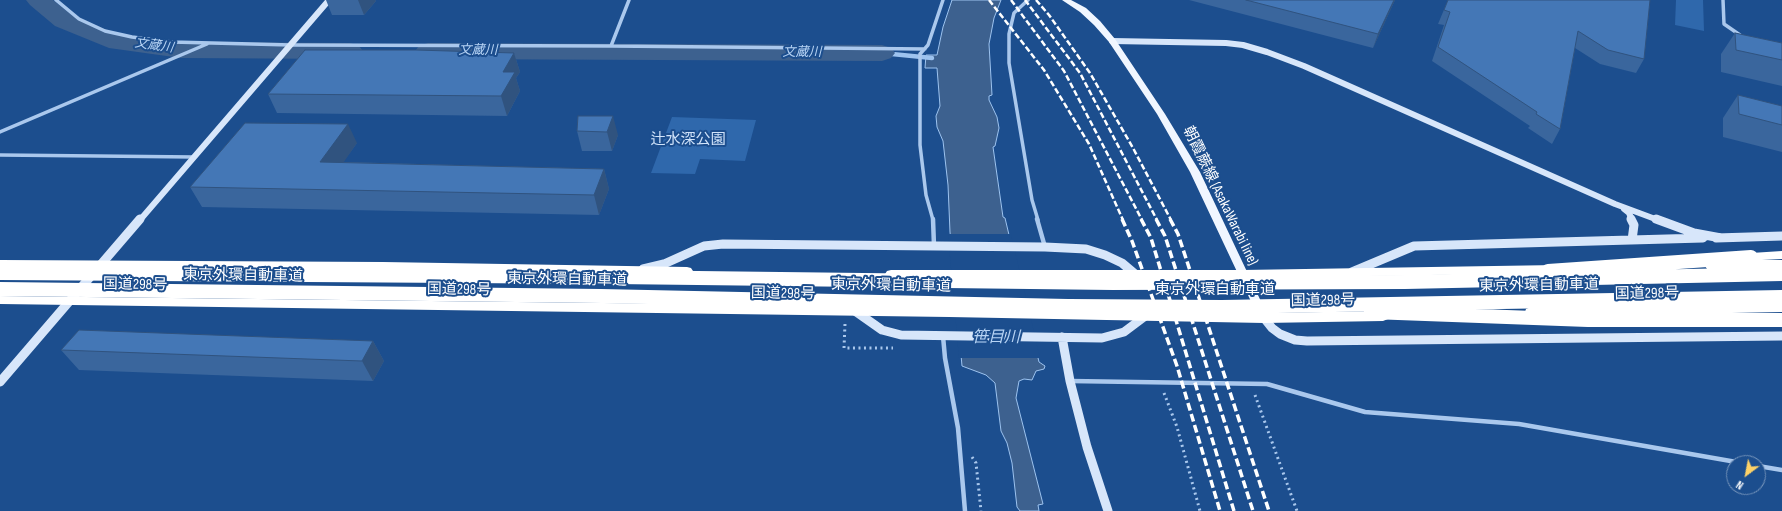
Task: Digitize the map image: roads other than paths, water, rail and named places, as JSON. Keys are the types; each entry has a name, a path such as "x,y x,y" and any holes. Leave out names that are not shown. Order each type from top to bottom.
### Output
{"highway":[{"path":"1405,282 1782,255"},
{"name":"国道298号","path":"0,264 383,266 945,274 1242,274 1782,264"},
{"name":"東京外環自動車道","path":"0,273 614,277 1113,283 1405,282 1782,274"},
{"name":"東京外環自動車道","path":"0,289 601,296 1068,306 1222,307 1782,297"},
{"name":"国道298号","path":"0,300 1040,313 1144,317 1264,318 1782,307"},
{"path":"1222,307 1588,320 1782,320"}],"main road":[{"name":"朝霞蕨線 (AsakaWarabi line)","path":"1066,0 1083,10 1097,23 1112,41 1161,114 1195,172 1264,318"}],"street":[{"path":"56,0 79,19 105,31 132,37 172,42 290,46 925,48"},
{"path":"0,382 329,0"},
{"path":"611,46 629,0"},
{"path":"939,246 926,195 920,145 920,54 928,45 943,0"},
{"path":"1028,0 1014,13 1009,34 1008,63 1032,200 1045,247"},
{"path":"1723,0 1724,24 1733,32 1745,38"},
{"path":"1112,41 1226,43 1243,45 1266,52 1304,66 1615,204 1694,233 1721,238"},
{"path":"0,132 210,43"},
{"path":"0,155 194,157"},
{"path":"1615,204 1630,213 1634,226 1632,240"},
{"path":"1351,272 1374,264 1414,246 1782,236"},
{"path":"636,270 664,264 704,246 723,244 1045,247 1086,249 1122,263 1135,274"},
{"path":"854,311 882,330 901,335 947,336 1102,338 1124,332 1144,317"},
{"path":"1264,318 1272,328 1280,334 1294,340 1307,341 1782,336"},
{"path":"947,336 945,358 958,428 965,511"},
{"path":"1062,337 1070,381 1087,447 1108,511"},
{"path":"1070,381 1267,384 1365,412 1518,424 1726,460"},
{"path":"1766,467 1782,470"}],"water":[{"name":"笹目川","path":"952,0 1001,0 994,18 989,44 992,95 989,96 989,100 997,117 999,128 995,146 993,147 1003,217 1005,218 1039,362 1045,366 1044,369 1036,371 1032,380 1024,379 1019,381 1016,398 1043,504 1038,505 1039,511 1020,511 1017,507 1012,463 1007,443 1001,431 995,383 986,375 962,366 950,232 948,185 943,141 937,127 936,116 940,106 937,68 925,68 926,55 937,55 943,27"}],"waterway":[{"name":"文蔵川","path":"38,0 64,21 109,40 181,50 350,51"},
{"name":"文蔵川","path":"428,51 882,53"},
{"path":"882,53 932,58"}],"railway":[{"path":"989,0 1044,70 1089,144 1123,220"},
{"path":"1011,0 1064,71 1142,220"},
{"path":"1025,0 1080,73 1157,220"},
{"path":"1036,0 1049,15 1090,73 1133,148 1171,220"},
{"path":"1122,219 1132,241 1177,366 1220,511"},
{"path":"1141,219 1151,238 1234,511"},
{"path":"1156,219 1165,236 1253,511"},
{"path":"1170,219 1178,234 1269,511"}],"park label":[{"name":"辻水深公園","path":"688,140"}]}
